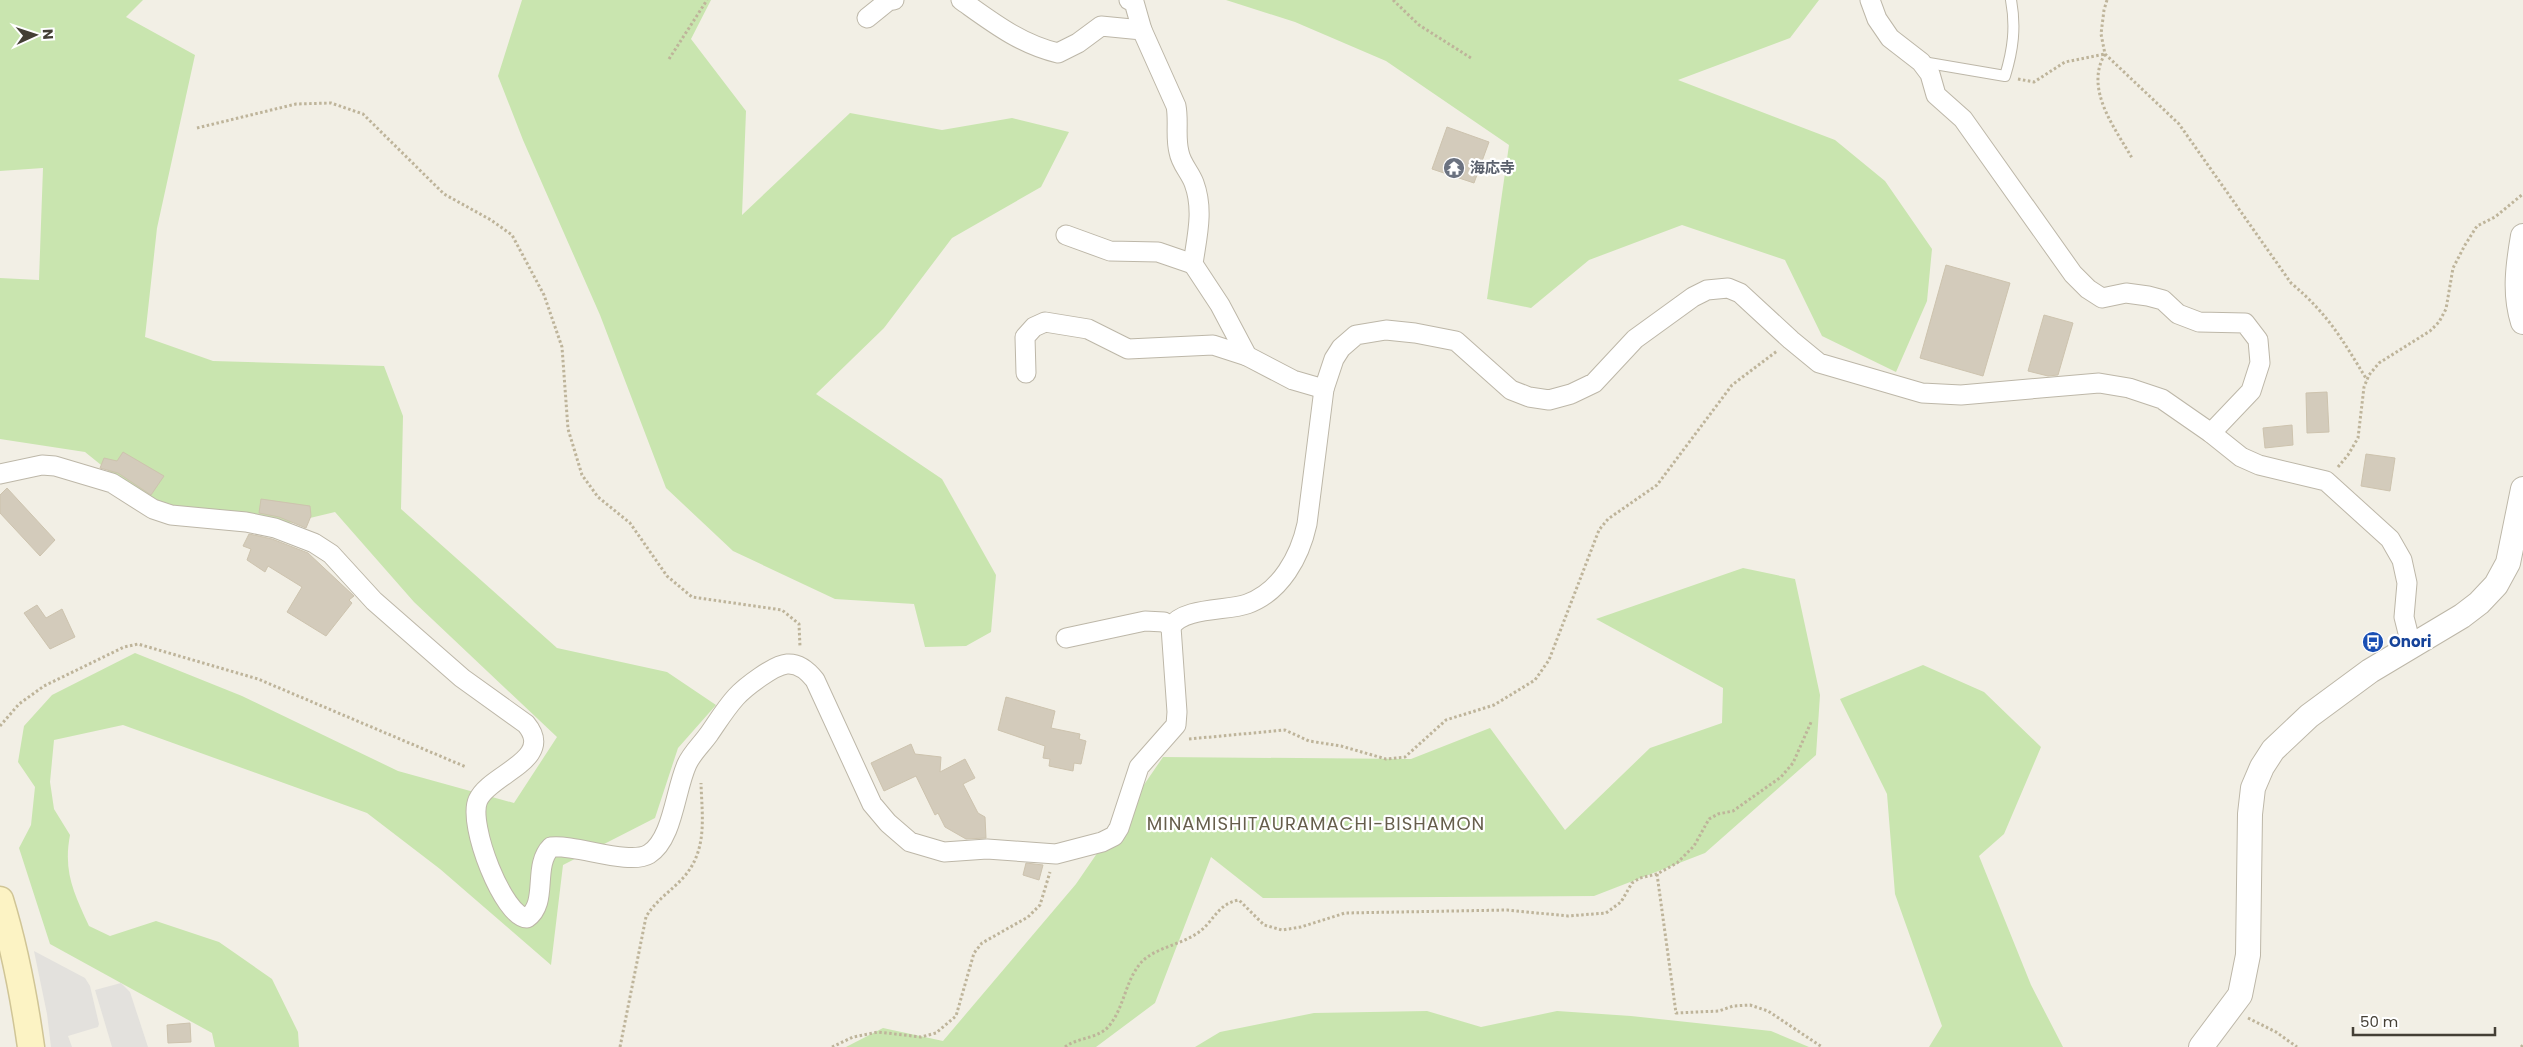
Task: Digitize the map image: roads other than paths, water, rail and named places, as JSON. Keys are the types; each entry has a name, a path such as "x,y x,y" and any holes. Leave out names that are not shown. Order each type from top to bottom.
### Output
{"main road":[{"path":"0,900 22,988 31,1047"}],"street":[{"path":"868,18 888,1 894,0"},
{"path":"962,0 1008,33 1036,48 1058,53 1078,43 1101,26 1142,30"},
{"path":"1129,0 1134,2 1142,30 1176,106 1178,150 1184,167 1194,182 1201,211 1193,264"},
{"path":"1870,0 1877,18 1890,38 1921,62 1930,74 1936,94 1963,119 2072,274 2088,290 2102,298 2126,293 2163,300 2178,314 2199,322 2245,323 2258,340 2260,363 2251,391 2211,433"},
{"path":"1066,235 1110,250 1158,252 1193,264 1220,305 1247,356"},
{"path":"2523,236 2517,277 2523,322"},
{"path":"0,474 42,465 55,466 112,483 153,509 184,518 218,519 275,528 314,543 331,554 374,602 462,678 526,724 532,731 533,738 530,752 517,767 484,789 475,807 474,819 480,846 492,871 512,910 522,918 527,918 535,911 540,866 546,852 551,848 636,858 647,855 653,850 667,829 687,763 737,696 776,667 786,664 796,664 815,680 872,804 900,835 921,847 944,852 987,849 1056,854 1102,842 1117,833 1139,767 1176,725 1171,627 1176,622 1195,613 1248,604 1270,590 1289,570 1302,544 1307,524 1324,389 1334,359 1349,340 1366,332 1386,330 1415,333 1456,341 1512,390 1540,400 1559,398 1594,382 1635,339 1692,297 1715,289 1728,288 1740,293 1819,363 1922,393 1961,395 2099,383 2129,388 2162,399 2211,433 2240,457 2259,465 2326,481 2390,538 2402,560 2406,583 2404,617 2411,645"},
{"path":"1026,373 1025,337 1034,327 1045,322 1088,330 1128,349 1213,345 1247,356 1293,380 1324,389"},
{"path":"2201,1047 2231,1009 2240,995 2246,978 2250,814 2253,788 2262,767 2287,734 2370,671 2462,616 2479,603 2496,585 2508,563 2523,489"},
{"path":"1066,638 1145,622 1164,622 1171,627"}],"lane":[{"path":"1921,62 2005,76 2013,49 2014,16 2011,0"}],"place":[{"name":"海応寺","path":"1454,168"},
{"name":"Onori","path":"2373,642"}],"district":[{"name":"MINAMISHITAURAMACHI-BISHAMON","path":"1316,824"}]}
